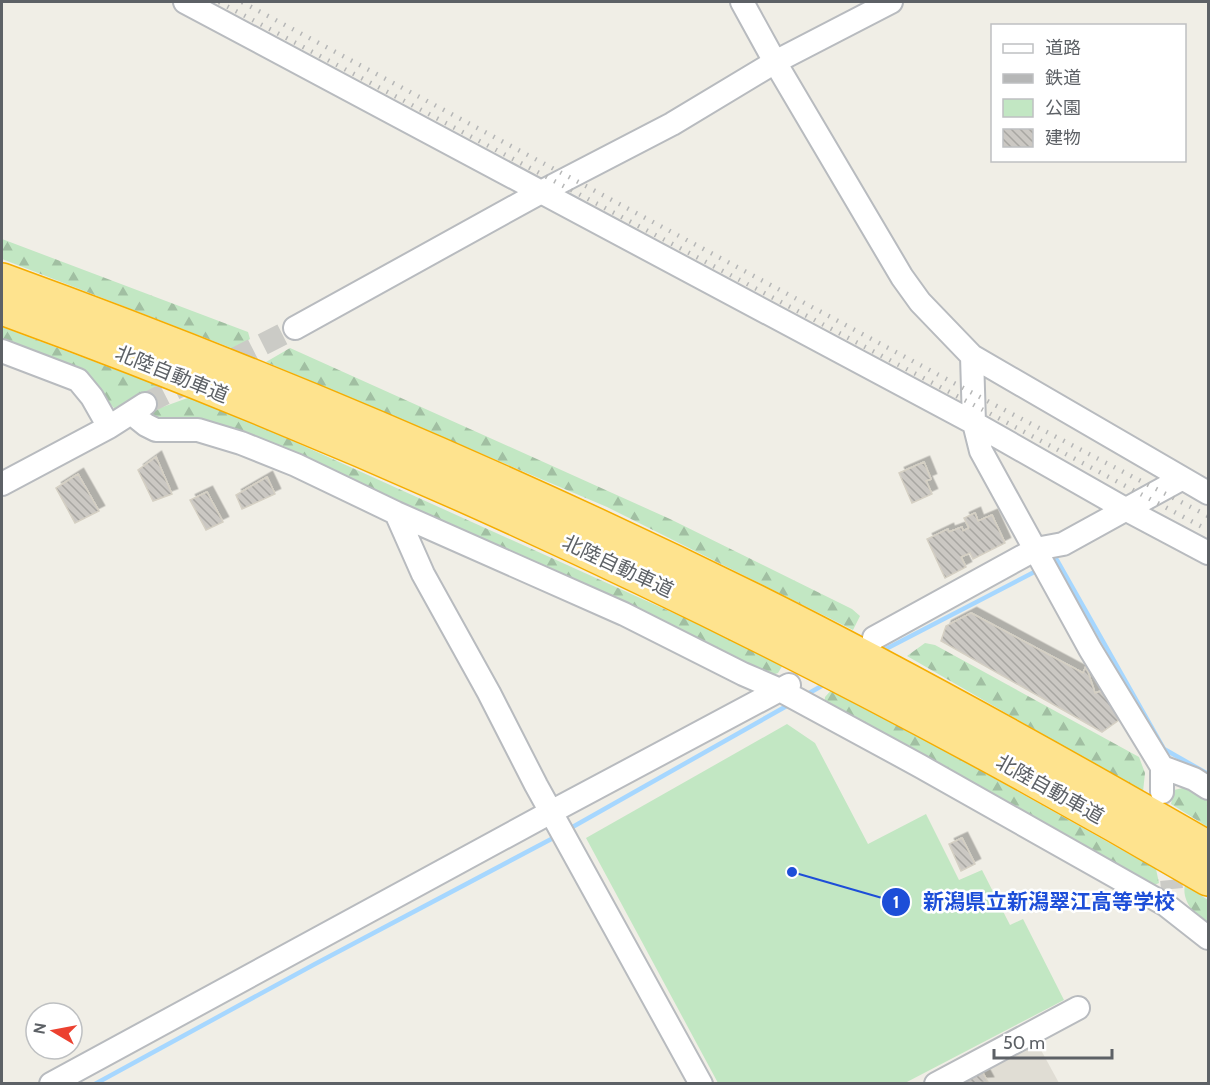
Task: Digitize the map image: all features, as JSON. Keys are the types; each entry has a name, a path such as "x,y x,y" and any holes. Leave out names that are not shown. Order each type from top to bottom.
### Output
{"highway":[{"name":"北陸自動車道","path":"2,280 205,357 350,416 625,539 755,601 880,666 1209,848"},
{"name":"北陸自動車道","path":"2,308 183,377 340,441 607,560 867,689 1109,821 1209,879"}],"street":[{"path":"185,2 974,423 1127,510 1209,553"},
{"path":"742,2 902,277 920,302 972,356 1181,479 1209,493"},
{"path":"295,327 541,192 672,124 775,62 891,2"},
{"path":"2,351 78,380 92,397 109,427"},
{"path":"972,356 974,423 981,451 1090,649 1162,767 1162,792"},
{"path":"2,484 138,409 146,425 156,430 198,430 241,443 296,465 396,513 624,614 743,674 788,686 950,783 1169,897 1209,938"},
{"path":"874,638 1036,549 1063,544 1181,479"},
{"path":"396,513 423,574 701,1083"},
{"path":"51,1083 788,686"},
{"path":"1162,767 1194,779 1209,788"},
{"path":"936,1083 1078,1008"}],"shaded area":[{"path":"1036,1041 1059,1083 955,1084"}],"green space":[{"path":"2,239 248,332 250,339 234,349 2,259"},
{"path":"2,327 159,386 116,410 99,393 2,347"},
{"path":"290,348 670,519 852,609 860,616 853,630 607,507 266,362"},
{"path":"193,396 784,663 778,673 766,677 625,609 154,418 149,412"},
{"path":"925,643 935,645 1139,757 1145,773 1143,792 907,656"},
{"path":"833,688 1156,869 1159,883 1150,887 824,706 825,697"},
{"path":"787,724 815,743 868,844 926,814 959,880 982,870 1010,925 1023,919 1064,1000 905,1083 718,1083 586,838"},
{"path":"1187,787 1208,799 1208,827 1171,804 1174,790"},
{"path":"1185,885 1208,900 1208,927 1188,903 1184,891"}],"building":[{"path":"156,457 172,494 153,501 138,470"},
{"path":"924,462 931,479 926,481 932,494 912,503 899,473"},
{"path":"78,474 99,511 75,523 56,488"},
{"path":"267,477 275,494 242,509 236,495"},
{"path":"207,492 223,522 206,530 190,500"},
{"path":"975,513 978,521 992,515 1005,543 973,559 970,553 961,557 966,567 945,578 927,539 948,529 949,532 962,527 963,531 969,528 964,518"},
{"path":"971,613 1083,673 1086,666 1095,693 1104,690 1119,720 1102,732 941,641 946,626"},
{"path":"962,838 975,864 961,871 949,844"},
{"path":"982,1071 988,1082 959,1084"}],"waterway":[{"path":"1050,564 1057,560 1164,749 1208,774"},
{"path":"882,651 1040,569"},
{"path":"804,696 825,684"},
{"path":"569,829 792,703"},
{"path":"95,1084 557,836"}],"tunnel":[{"path":"145,404 295,328"},
{"path":"1168,847 1172,889"}],"railway":[{"path":"219,2 1208,530"},
{"path":"242,2 993,404 1208,516"}],"place":[{"name":"新潟県立新潟翠江高等学校","path":"792,872"}]}
